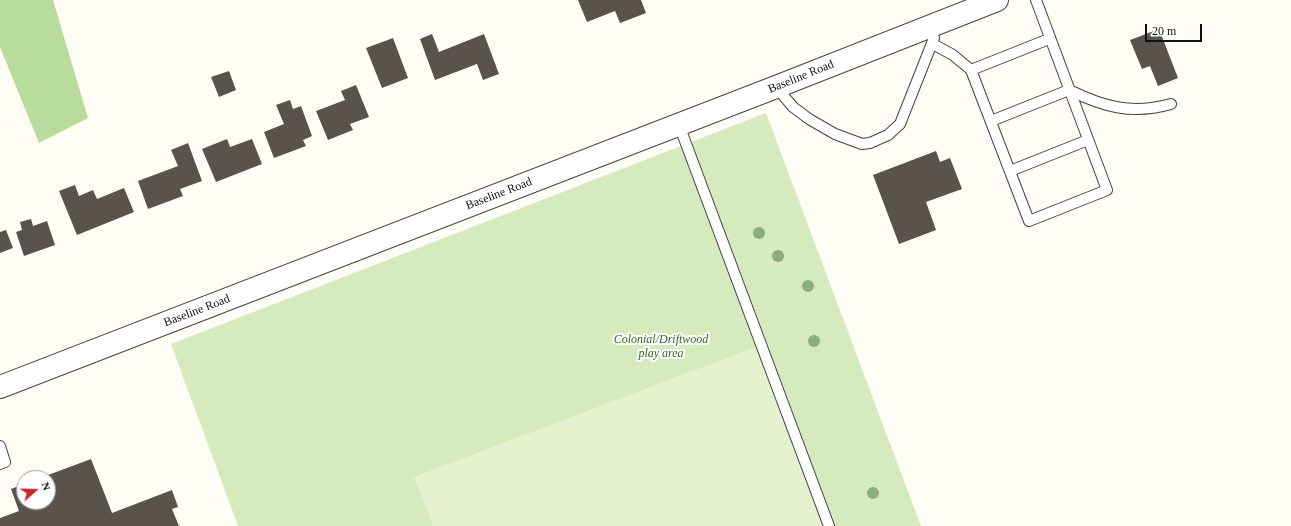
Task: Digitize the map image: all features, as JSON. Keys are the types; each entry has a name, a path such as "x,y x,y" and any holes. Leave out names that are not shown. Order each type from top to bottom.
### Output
{"street":[{"name":"Baseline Road","path":"0,386 776,88 935,34 998,0"}],"lane":[{"path":"776,88 793,107 809,119 835,134 862,144 870,143 888,135 900,124 935,34 953,56 971,70 1029,221 1107,190 1068,90 1036,0"},
{"path":"971,70 1049,39"},
{"path":"991,121 1068,90 1093,102 1113,108 1152,109 1171,104"},
{"path":"679,125 829,526"},
{"path":"1010,171 1088,140"},
{"path":"0,446 5,462 0,464"}],"green space":[{"path":"0,0 53,0 88,118 39,143 0,47"},
{"name":"Colonial/Driftwood play area","path":"766,113 921,526 238,526 171,344"},
{"path":"758,346 827,526 433,526 414,477"}],"building":[{"path":"578,0 641,0 646,13 620,23 615,11 587,22"},
{"path":"1159,29 1178,78 1158,86 1150,66 1142,69 1130,40"},
{"path":"432,34 439,52 484,34 499,74 483,80 477,64 435,80 420,39"},
{"path":"393,38 408,78 382,88 366,48"},
{"path":"229,71 236,90 219,97 211,77"},
{"path":"356,85 369,117 350,124 353,130 328,140 316,111 345,100 341,91"},
{"path":"290,100 293,109 301,106 312,136 303,140 306,146 274,158 264,132 284,124 276,105"},
{"path":"227,139 230,147 252,139 262,164 216,182 202,149"},
{"path":"188,143 202,181 180,189 183,196 148,209 138,181 178,166 171,150"},
{"path":"936,151 940,162 950,158 962,189 926,202 936,230 899,244 873,175"},
{"path":"75,185 79,196 93,190 97,199 124,188 134,212 77,235 59,191"},
{"path":"31,219 33,226 47,221 55,245 24,256 16,232 22,230 20,222"},
{"path":"6,230 13,248 0,253 0,232"},
{"path":"91,459 112,513 172,490 178,507 172,509 179,526 0,526 0,518 19,510 56,510 56,472"},
{"path":"16,487 16,503 11,489"}]}
